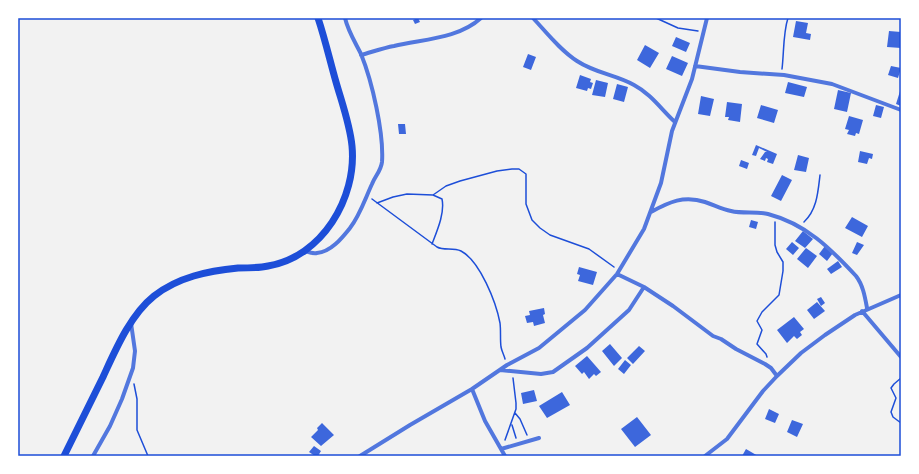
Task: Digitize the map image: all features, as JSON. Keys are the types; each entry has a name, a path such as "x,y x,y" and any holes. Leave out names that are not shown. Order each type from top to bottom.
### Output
{"highway":[{"path":"64,456 119,344 131,323 145,304 162,290 178,281 220,270 268,266 289,260 318,241 336,216 350,183 352,146 318,18"}],"street":[{"path":"304,251 316,253 326,250 336,244 355,222 373,181 380,172 381,155 376,108 361,55 352,38 345,18"},
{"path":"361,55 394,46 447,35 472,25 481,18"},
{"path":"533,18 558,45 576,61 592,70 642,89 675,122"},
{"path":"360,456 472,389 507,365 539,348 585,310 618,272 644,229 662,183 666,154 675,122 696,66 707,18"},
{"path":"696,66 740,72 781,75 832,84 901,110"},
{"path":"651,212 674,201 703,201 738,213 762,213 787,220 799,226 824,244 856,276 863,288 867,308"},
{"path":"618,272 673,306 713,336 721,339 736,350 771,368 777,376"},
{"path":"500,370 548,374 559,368 587,348 629,310 644,287"},
{"path":"705,456 728,439 755,401 777,376 801,353 844,321 867,308 901,295"},
{"path":"862,311 901,357"},
{"path":"93,456 110,426 122,399 133,368 135,351 131,323"},
{"path":"472,389 485,421 502,448 505,456"},
{"path":"502,448 539,438"}],"path":[{"path":"656,18 678,28 704,32"},
{"path":"781,75 785,32 788,18"},
{"path":"433,195 446,186 467,178 496,171 519,169 526,174 526,204 528,213 532,220 540,228 556,238 589,249 618,272"},
{"path":"799,226 808,218 818,196 820,175"},
{"path":"367,194 440,249 456,249 469,256 482,274 496,309 500,324 502,350 507,365"},
{"path":"377,203 407,194 433,195 442,199 443,204 436,234 432,244"},
{"path":"771,368 766,354 757,344 762,330 756,321 762,312 779,295 783,262 775,245 775,216"},
{"path":"133,368 137,399 137,430 148,456"},
{"path":"502,448 515,413 516,403 512,371"},
{"path":"901,378 891,388 896,398 891,412 893,417 901,423"},
{"path":"515,413 522,425 528,441"},
{"path":"511,423 518,444"}],"building":[{"path":"418,18 420,22 415,24 413,20"},
{"path":"796,21 808,23 806,33 811,34 810,40 793,37"},
{"path":"889,31 901,32 901,48 887,47"},
{"path":"676,37 690,43 686,52 672,46"},
{"path":"645,45 659,53 650,68 637,60"},
{"path":"528,54 536,57 531,70 523,67"},
{"path":"672,56 688,63 682,76 666,69"},
{"path":"891,66 901,68 898,78 888,75"},
{"path":"580,75 591,79 590,82 593,83 591,89 588,88 587,91 576,88"},
{"path":"596,80 608,83 605,97 592,95"},
{"path":"788,82 807,87 804,97 785,93"},
{"path":"617,84 628,87 624,102 613,99"},
{"path":"901,88 901,106 896,104"},
{"path":"838,90 851,93 847,112 834,109"},
{"path":"701,96 714,99 710,116 698,114"},
{"path":"727,102 742,104 740,122 728,120 729,117 725,117"},
{"path":"761,105 778,110 774,123 757,118"},
{"path":"876,105 884,107 881,118 873,116"},
{"path":"849,116 863,120 859,134 856,133 855,136 847,134 849,130 845,129"},
{"path":"398,124 405,124 406,134 399,134"},
{"path":"756,145 777,154 773,164 767,162 768,159 766,158 765,161 760,159 765,152 767,152 759,148 756,156 752,155"},
{"path":"860,151 873,154 872,159 869,158 867,164 858,162"},
{"path":"798,155 809,158 806,172 794,170"},
{"path":"741,160 749,163 747,169 739,166"},
{"path":"782,175 792,180 781,201 771,196"},
{"path":"852,217 868,226 862,237 845,228"},
{"path":"751,220 758,222 756,229 749,227"},
{"path":"803,231 813,239 805,248 795,241"},
{"path":"792,242 799,248 793,255 786,249"},
{"path":"857,242 864,245 857,255 852,253"},
{"path":"825,246 833,253 827,261 819,254"},
{"path":"806,248 817,256 808,268 797,259"},
{"path":"838,261 842,267 831,274 827,269"},
{"path":"579,267 597,272 593,285 578,281 580,275 577,274"},
{"path":"821,297 825,303 821,306 817,299"},
{"path":"817,302 825,311 814,319 807,310"},
{"path":"544,308 545,314 543,315 545,323 534,326 533,322 527,323 525,316 530,315 529,311"},
{"path":"794,317 804,329 800,332 802,335 797,339 794,336 787,343 777,330"},
{"path":"610,344 622,358 614,366 602,351"},
{"path":"639,346 645,351 633,364 627,358"},
{"path":"587,356 601,372 596,376 594,374 589,379 584,372 582,374 575,366"},
{"path":"625,360 631,365 624,374 618,369"},
{"path":"534,390 537,401 523,404 521,393"},
{"path":"562,392 570,405 547,418 539,406"},
{"path":"769,409 779,414 775,423 765,419"},
{"path":"637,417 651,435 635,447 621,429"},
{"path":"792,420 803,424 797,437 787,432"},
{"path":"322,423 334,435 321,446 311,437"},
{"path":"314,446 321,451 318,456 315,456 309,452"},
{"path":"746,449 758,456 742,456"}]}
